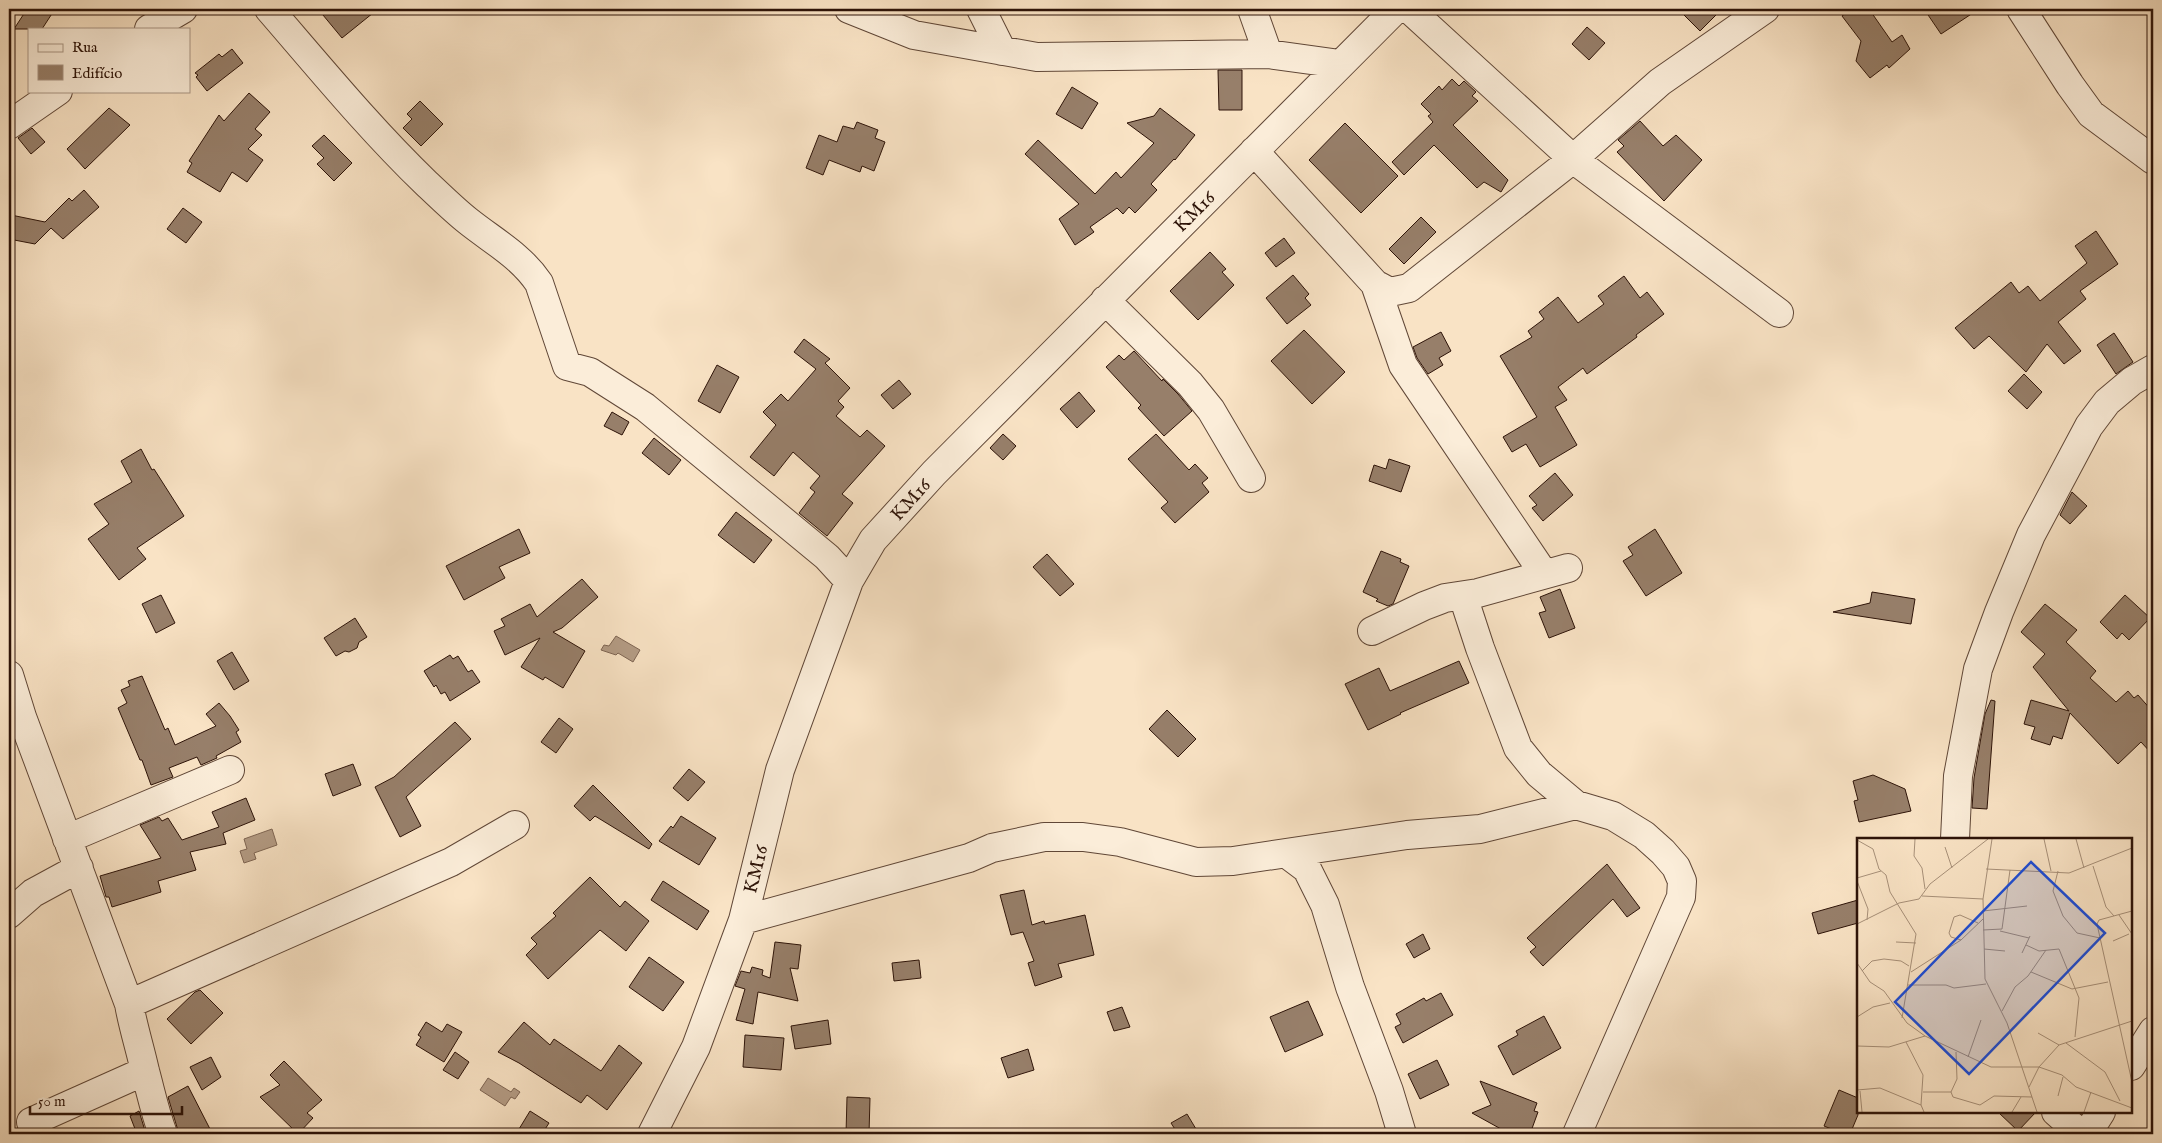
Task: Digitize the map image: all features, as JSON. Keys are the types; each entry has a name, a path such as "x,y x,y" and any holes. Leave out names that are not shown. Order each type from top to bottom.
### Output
{"street":[{"path":"151,28 183,9"},
{"path":"269,9 338,90 425,181 467,220 519,259 532,272 539,283 567,366 590,372 645,407 827,557 849,581"},
{"path":"849,9 914,35 1037,57 1268,54 1340,64"},
{"path":"981,9 1002,51"},
{"path":"1252,9 1268,54"},
{"name":"KM16","path":"652,1134 696,1047 743,920 780,770 849,581 873,540 901,509 1106,300 1396,9"},
{"path":"1409,9 1573,159 1779,313"},
{"path":"1254,151 1375,284 1390,292 1409,288 1573,159 1660,82 1765,9"},
{"path":"2021,9 2091,114 2153,160"},
{"path":"9,125 57,92"},
{"path":"1372,631 1445,598 1463,596 1556,571 1403,365 1375,284"},
{"path":"1106,300 1196,391 1211,410 1251,478"},
{"path":"1955,838 1958,776 1978,669 2027,543 2058,481 2089,426 2107,402 2132,381 2153,369"},
{"path":"1463,596 1480,648 1518,748 1539,774 1576,805 1613,816 1644,835 1672,862 1682,881 1681,897 1578,1134"},
{"path":"9,675 22,717 129,1004 134,1033 154,1110 163,1134"},
{"path":"67,839 230,770"},
{"path":"743,920 969,858 992,848 1044,837 1083,837 1120,842 1196,862 1232,861 1407,835 1480,829 1576,805"},
{"path":"129,1004 451,862 516,825"},
{"path":"1287,854 1308,869 1325,905 1353,996 1389,1091 1402,1134"},
{"path":"9,914 33,893 79,868"},
{"path":"2132,1064 2153,1031"},
{"path":"31,1122 145,1071"},
{"path":"2057,1113 2081,1134"},
{"path":"2087,1134 2100,1113"}],"shaded area":[{"path":"616,636 640,650 633,662 618,653 616,655 601,650 604,645 609,646"},
{"path":"272,829 277,845 254,853 256,859 244,863 240,851 247,849 244,839"},
{"path":"488,1078 511,1092 514,1088 520,1092 515,1099 511,1097 505,1106 480,1090"}],"building":[{"path":"27,9 55,9 43,28 14,29"},
{"path":"318,9 378,9 342,38"},
{"path":"1678,9 1722,9 1700,31"},
{"path":"1851,9 1869,9 1892,42 1902,35 1910,49 1889,68 1887,65 1870,78 1856,61 1861,41 1842,16"},
{"path":"1924,9 1979,9 1941,34"},
{"path":"1587,27 1605,43 1589,60 1572,44"},
{"path":"232,49 243,63 207,91 195,73 219,54 222,57"},
{"path":"1218,70 1242,70 1242,110 1219,110"},
{"path":"1452,79 1459,86 1464,81 1476,92 1472,96 1478,101 1453,125 1508,180 1501,192 1484,182 1477,188 1434,145 1404,175 1392,162 1433,122 1428,116 1431,114 1421,104 1439,86 1442,90"},
{"path":"1072,87 1098,103 1082,129 1056,114"},
{"path":"249,93 270,112 255,129 262,135 248,149 263,160 247,182 232,172 220,192 187,172 192,163 189,161 219,115 224,121"},
{"path":"420,101 443,124 421,146 403,128 412,119 407,114"},
{"path":"109,108 130,125 85,169 67,149"},
{"path":"1160,108 1195,135 1175,160 1151,184 1157,190 1135,213 1129,207 1123,214 1117,208 1090,227 1094,232 1075,245 1059,219 1079,204 1025,154 1038,140 1095,194 1116,172 1121,178 1154,143 1127,123 1154,116"},
{"path":"1640,121 1663,146 1676,135 1702,160 1664,201 1617,152 1624,146 1618,140"},
{"path":"857,122 878,130 875,138 885,142 874,171 862,166 860,172 829,160 823,175 806,168 819,135 837,142 843,126 854,129"},
{"path":"1345,123 1398,176 1361,213 1309,160"},
{"path":"32,128 45,142 31,154 18,138"},
{"path":"324,135 352,163 334,181 317,164 324,158 312,146"},
{"path":"84,190 99,207 63,239 51,228 35,244 9,239 11,215 45,222 69,198 72,201"},
{"path":"183,208 202,222 186,243 167,229"},
{"path":"1421,217 1436,232 1404,264 1389,249"},
{"path":"2096,231 2118,264 2080,291 2086,299 2058,322 2081,351 2064,364 2047,344 2026,372 1989,336 1974,349 1955,328 2011,282 2019,293 2028,286 2040,301 2087,263 2075,246"},
{"path":"1284,238 1295,253 1276,267 1265,253"},
{"path":"1210,252 1226,269 1222,272 1234,285 1198,320 1170,291"},
{"path":"1293,275 1309,294 1305,298 1311,305 1287,324 1266,298"},
{"path":"1624,276 1640,298 1647,292 1664,314 1636,335 1637,337 1587,374 1583,368 1558,387 1567,400 1555,407 1577,445 1540,467 1526,444 1512,452 1503,437 1537,417 1500,356 1532,337 1528,331 1544,319 1539,312 1558,297 1578,323 1604,304 1598,296"},
{"path":"1304,330 1345,372 1312,404 1271,361"},
{"path":"1441,332 1451,351 1439,358 1443,365 1428,374 1417,358 1413,347"},
{"path":"2114,333 2133,362 2116,374 2097,345"},
{"path":"804,339 830,359 825,363 850,388 838,401 844,407 836,416 860,437 867,430 885,446 842,494 853,503 827,536 799,513 815,492 810,488 820,476 793,452 774,476 750,457 776,425 763,412 781,394 788,401 816,369 794,352"},
{"path":"1134,351 1162,381 1163,379 1178,394 1192,411 1164,436 1138,408 1141,405 1106,367 1119,355 1124,360"},
{"path":"717,365 739,377 720,413 698,401"},
{"path":"2024,374 2042,392 2027,409 2008,391"},
{"path":"899,380 911,394 893,409 881,395"},
{"path":"1079,392 1095,411 1077,428 1060,409"},
{"path":"612,412 629,422 622,435 604,426"},
{"path":"1003,434 1016,446 1003,460 990,448"},
{"path":"1156,434 1189,470 1195,464 1208,478 1202,483 1209,492 1175,523 1161,508 1168,502 1128,459"},
{"path":"654,438 681,460 669,475 642,453"},
{"path":"141,449 152,470 154,469 184,516 137,548 146,559 119,580 88,539 109,524 94,504 132,482 121,461"},
{"path":"1389,459 1410,466 1401,492 1369,481 1374,465 1386,469"},
{"path":"1555,473 1573,495 1543,521 1532,508 1537,505 1529,496"},
{"path":"2072,492 2087,506 2070,524 2060,515"},
{"path":"736,512 772,540 754,563 718,535"},
{"path":"519,529 530,553 499,567 505,578 464,600 446,566"},
{"path":"1655,529 1682,573 1646,596 1623,561 1633,555 1628,547"},
{"path":"1381,551 1401,559 1400,562 1409,566 1393,604 1388,606 1376,601 1378,599 1363,592"},
{"path":"1047,554 1074,584 1060,596 1033,567"},
{"path":"582,579 598,597 562,628 553,632 585,651 563,688 545,677 543,680 521,667 540,638 505,655 494,631 505,626 501,619 530,604 537,617"},
{"path":"1560,589 1575,628 1549,638 1539,613 1546,611 1540,597"},
{"path":"1872,592 1915,599 1911,624 1833,612 1870,603"},
{"path":"161,595 175,623 156,633 142,604"},
{"path":"2125,595 2150,618 2129,640 2122,633 2117,639 2100,622"},
{"path":"2045,604 2077,630 2066,642 2096,671 2090,678 2116,702 2128,691 2134,698 2138,695 2153,712 2153,755 2141,742 2118,764 2070,713 2062,739 2053,736 2050,745 2031,739 2035,727 2024,724 2031,700 2069,711 2033,667 2045,654 2021,632"},
{"path":"355,618 367,637 359,642 357,648 336,656 324,638"},
{"path":"232,652 249,681 234,690 217,661"},
{"path":"450,655 453,659 458,656 468,672 472,670 480,682 450,701 445,692 441,694 436,685 434,687 424,671"},
{"path":"1459,661 1469,683 1400,713 1368,730 1345,684 1379,668 1390,691"},
{"path":"142,676 165,730 168,728 175,745 216,726 206,714 219,703 239,730 236,732 241,742 216,756 217,758 201,765 197,757 169,768 173,777 151,785 142,760 140,760 118,708 127,703 121,690 130,686 128,681"},
{"path":"1991,700 1995,701 1987,809 1972,808 1974,778 1985,714"},
{"path":"1167,710 1196,739 1178,757 1149,729"},
{"path":"559,718 573,729 556,753 541,742"},
{"path":"455,722 471,739 406,797 421,826 400,837 375,787 394,777"},
{"path":"353,764 361,785 333,796 325,774"},
{"path":"689,769 705,782 688,801 673,788"},
{"path":"1873,775 1905,789 1911,811 1859,822 1854,801 1858,800 1853,781"},
{"path":"593,785 652,844 649,849 595,816 590,821 574,806"},
{"path":"246,798 255,820 223,833 226,844 190,852 196,870 158,881 161,892 112,907 109,897 106,897 100,876 161,858 140,825 159,817 162,821 168,818 182,840 219,827 212,812"},
{"path":"681,816 716,838 699,865 659,841 671,826 673,828"},
{"path":"1607,864 1640,908 1627,917 1613,899 1543,966 1530,952 1536,947 1527,938"},
{"path":"590,877 620,907 625,901 649,921 626,951 600,930 548,979 526,955 537,944 531,938 556,916 553,913"},
{"path":"663,881 709,911 697,930 651,900"},
{"path":"1024,890 1032,925 1044,921 1045,924 1085,915 1094,955 1058,964 1062,977 1035,986 1028,963 1034,961 1023,932 1011,935 1000,895"},
{"path":"1857,900 1857,923 1818,934 1812,913"},
{"path":"1423,934 1430,949 1414,958 1406,944"},
{"path":"775,942 801,945 798,969 790,968 798,1001 758,992 753,1024 736,1020 745,989 735,986 741,971 750,973 752,967 763,970 762,975 770,978"},
{"path":"649,957 684,982 663,1011 629,987"},
{"path":"919,960 921,978 894,981 892,963"},
{"path":"200,990 223,1013 191,1044 167,1019 195,992"},
{"path":"1441,993 1453,1015 1403,1043 1395,1027 1401,1024 1396,1014 1424,998 1426,1001"},
{"path":"1308,1001 1323,1035 1285,1052 1270,1017"},
{"path":"1122,1007 1130,1027 1114,1031 1107,1012"},
{"path":"1544,1016 1561,1048 1513,1075 1498,1046 1518,1035 1516,1031"},
{"path":"828,1020 831,1044 795,1049 791,1026"},
{"path":"426,1022 442,1032 447,1024 462,1032 444,1062 416,1045 421,1037 418,1035"},
{"path":"524,1022 550,1045 554,1039 601,1071 619,1045 642,1063 607,1110 587,1095 581,1103 519,1063 498,1052"},
{"path":"745,1035 784,1038 781,1070 743,1067"},
{"path":"1028,1049 1034,1070 1008,1078 1001,1058"},
{"path":"455,1052 469,1062 458,1079 443,1070"},
{"path":"211,1057 221,1077 202,1090 190,1067"},
{"path":"1437,1060 1449,1085 1420,1099 1408,1074"},
{"path":"284,1061 322,1100 307,1113 313,1118 298,1134 260,1097 280,1085 270,1075"},
{"path":"1480,1081 1537,1103 1534,1111 1538,1112 1530,1134 1510,1134 1472,1113 1491,1105"},
{"path":"188,1086 210,1129 200,1134 179,1134 168,1097"},
{"path":"1839,1090 1857,1098 1858,1115 1850,1134 1844,1134 1824,1126"},
{"path":"847,1097 870,1098 869,1134 846,1134"},
{"path":"139,1111 146,1134 137,1134 130,1116"},
{"path":"530,1111 549,1123 542,1134 516,1134"},
{"path":"1999,1113 2035,1113 2018,1131"},
{"path":"1187,1114 1199,1134 1178,1134 1171,1123"}]}
